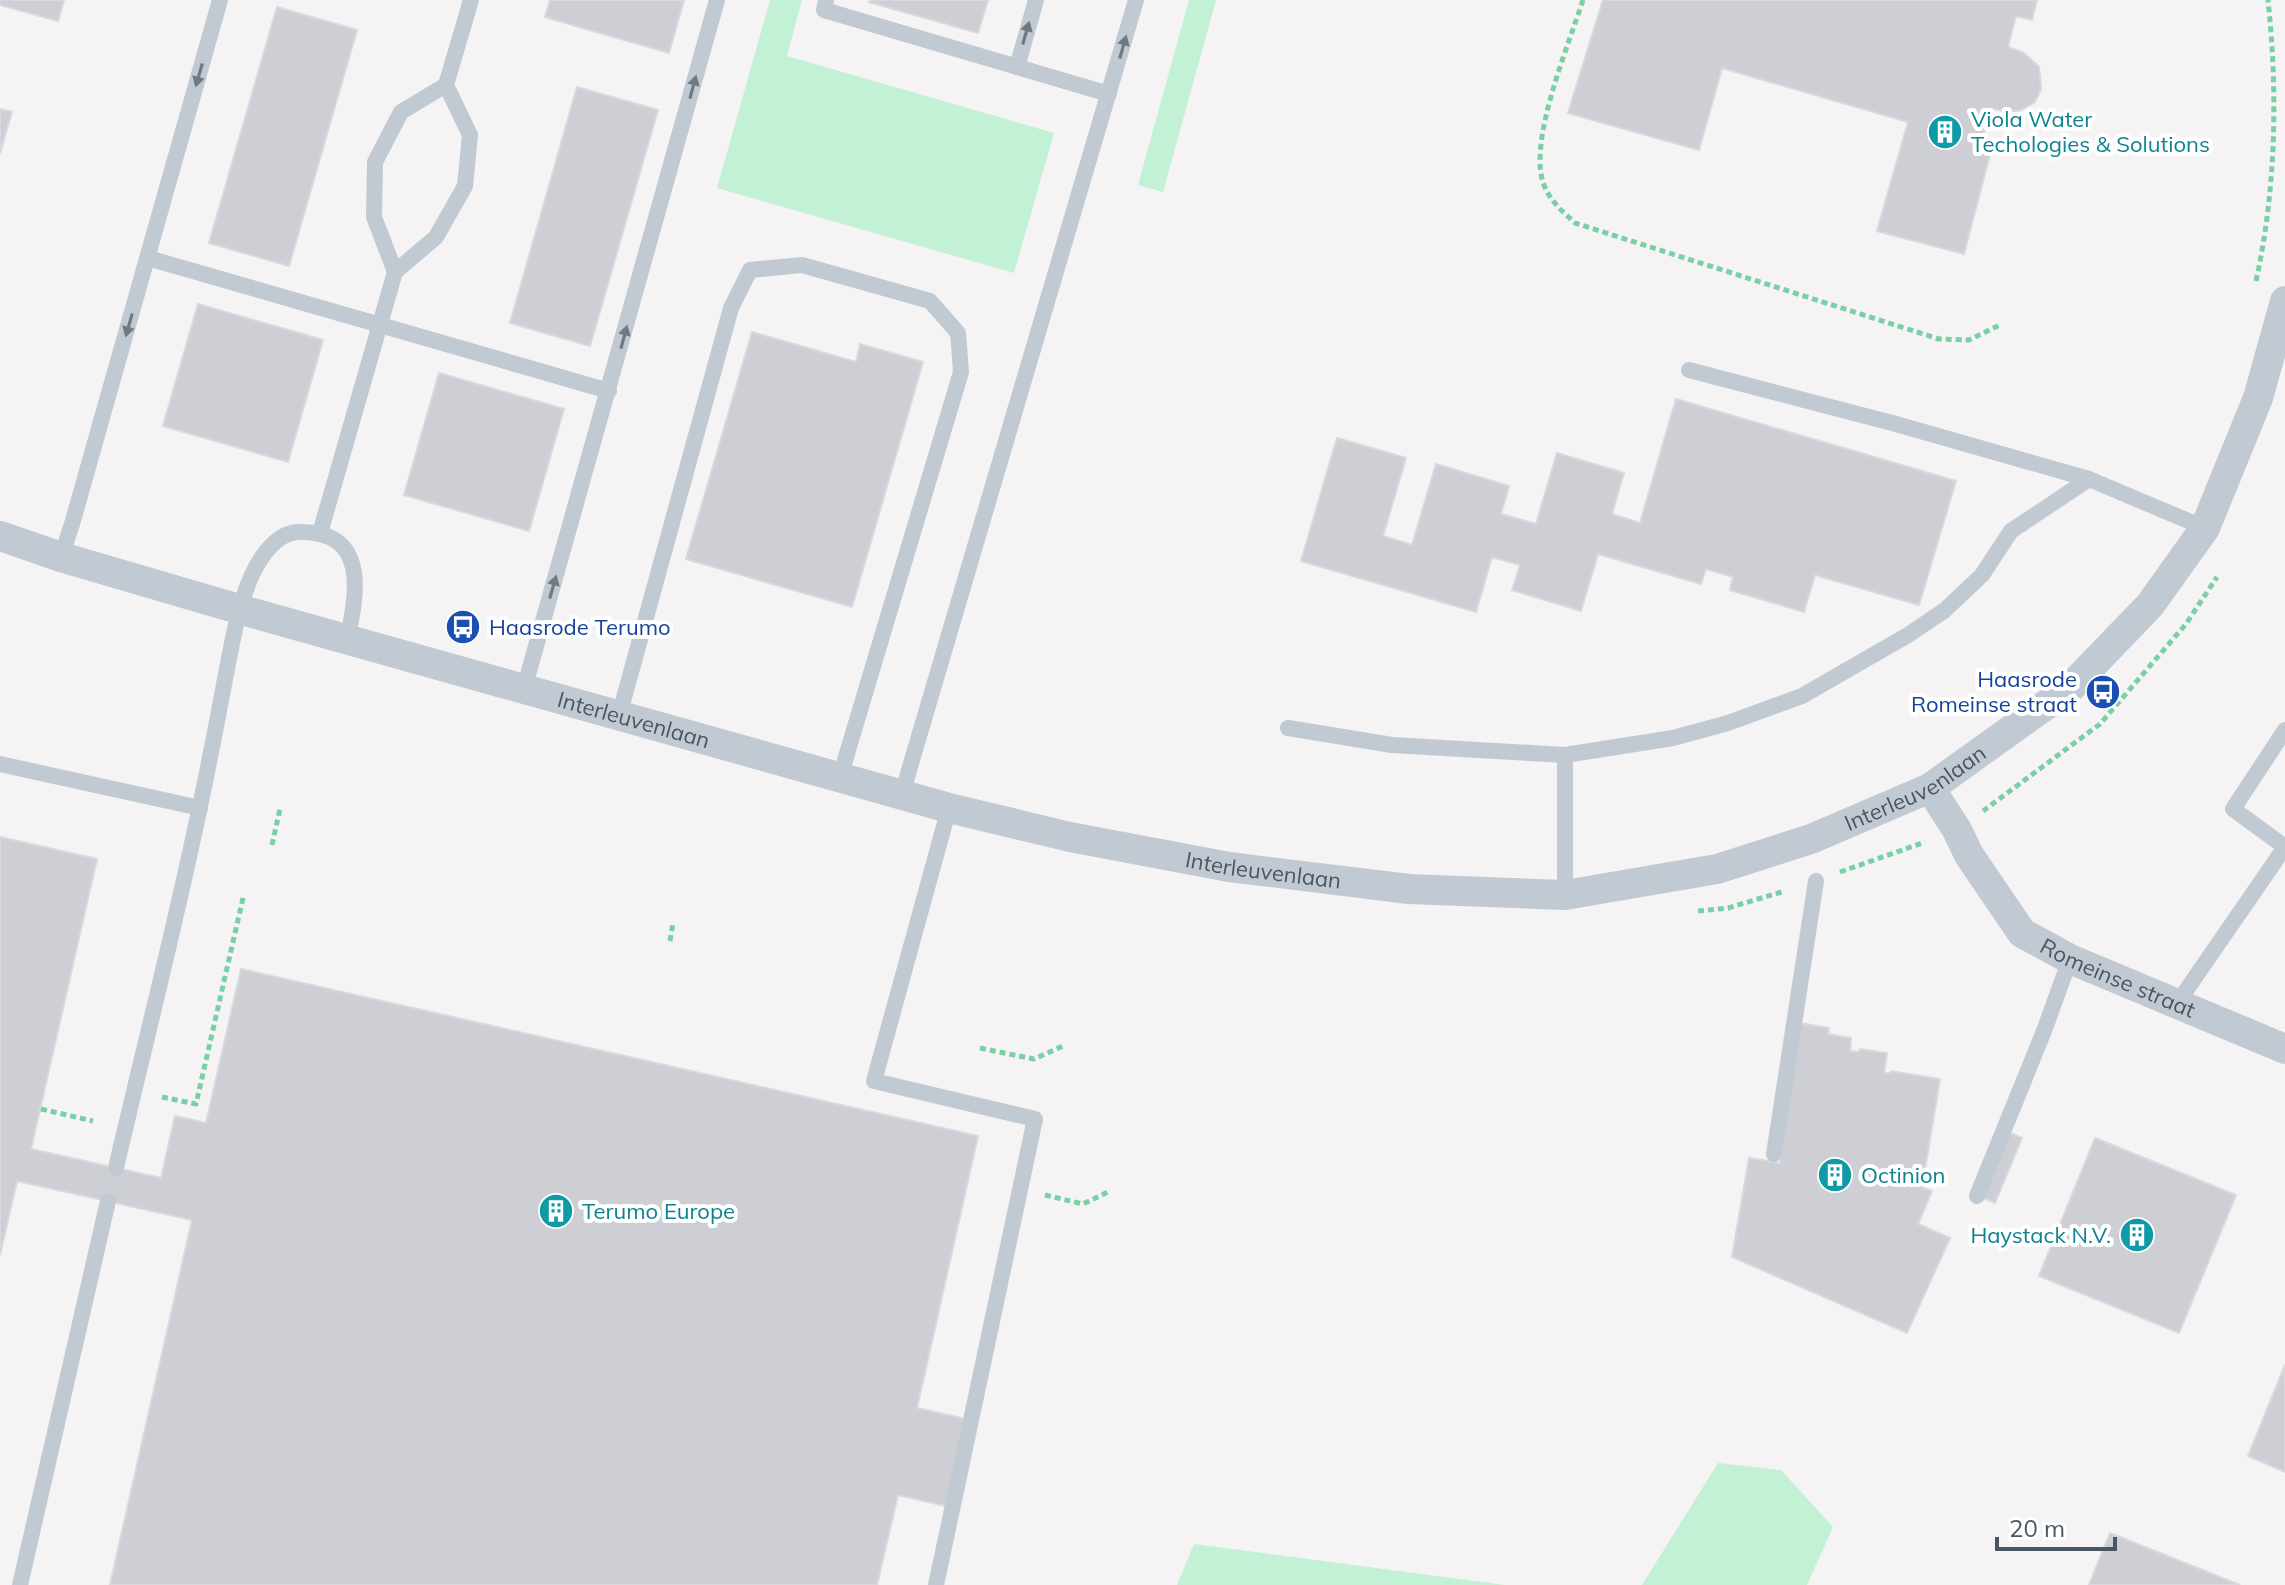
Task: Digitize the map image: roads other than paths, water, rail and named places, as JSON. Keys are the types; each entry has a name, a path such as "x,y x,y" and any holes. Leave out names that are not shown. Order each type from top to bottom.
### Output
{"street":[{"name":"Interleuvenlaan","path":"0,536 61,557 347,640 949,808 1070,837 1229,867 1409,889 1565,895 1717,869 1811,839 1930,788 2071,687 2150,605 2205,528 2258,398 2285,301"},
{"name":"Romeinse straat","path":"1930,788 1969,855 2022,933 2070,959 2285,1049"}],"lane":[{"path":"61,557 220,0"},
{"path":"320,533 395,272 436,237 465,186 470,135 446,85 471,0"},
{"path":"524,689 717,0"},
{"path":"826,0 824,10 1109,94"},
{"path":"1017,67 1036,0"},
{"path":"902,794 1136,0"},
{"path":"395,272 374,217 375,162 401,112 446,85"},
{"path":"148,258 609,391"},
{"path":"619,716 731,308 750,270 802,265 930,301 958,333 961,372 840,777"},
{"path":"1689,370 2089,479 2205,528"},
{"path":"1288,728 1392,745 1565,755 1673,738 1728,723 1802,696 1863,663 1945,610 1982,575 2011,531 2089,479"},
{"path":"116,1168 200,808 233,642 252,576 269,546 294,532 320,533 343,545 355,569 355,605 347,640"},
{"path":"2176,1005 2285,847 2233,809 2285,730"},
{"path":"1565,755 1565,895"},
{"path":"0,764 200,808"},
{"path":"936,1585 1035,1119 874,1081 949,808"},
{"path":"1774,1154 1816,881"},
{"path":"1977,1196 2070,959"},
{"path":"20,1585 108,1201"}],"place":[{"name":"Viola Water Techologies & Solutions","path":"1945,132"},
{"name":"Haasrode Terumo","path":"463,627"},
{"name":"Haasrode Romeinse straat","path":"2103,692"},
{"name":"Octinion","path":"1835,1175"},
{"name":"Terumo Europe","path":"556,1211"},
{"name":"Haystack N.V.","path":"2137,1235"}]}
